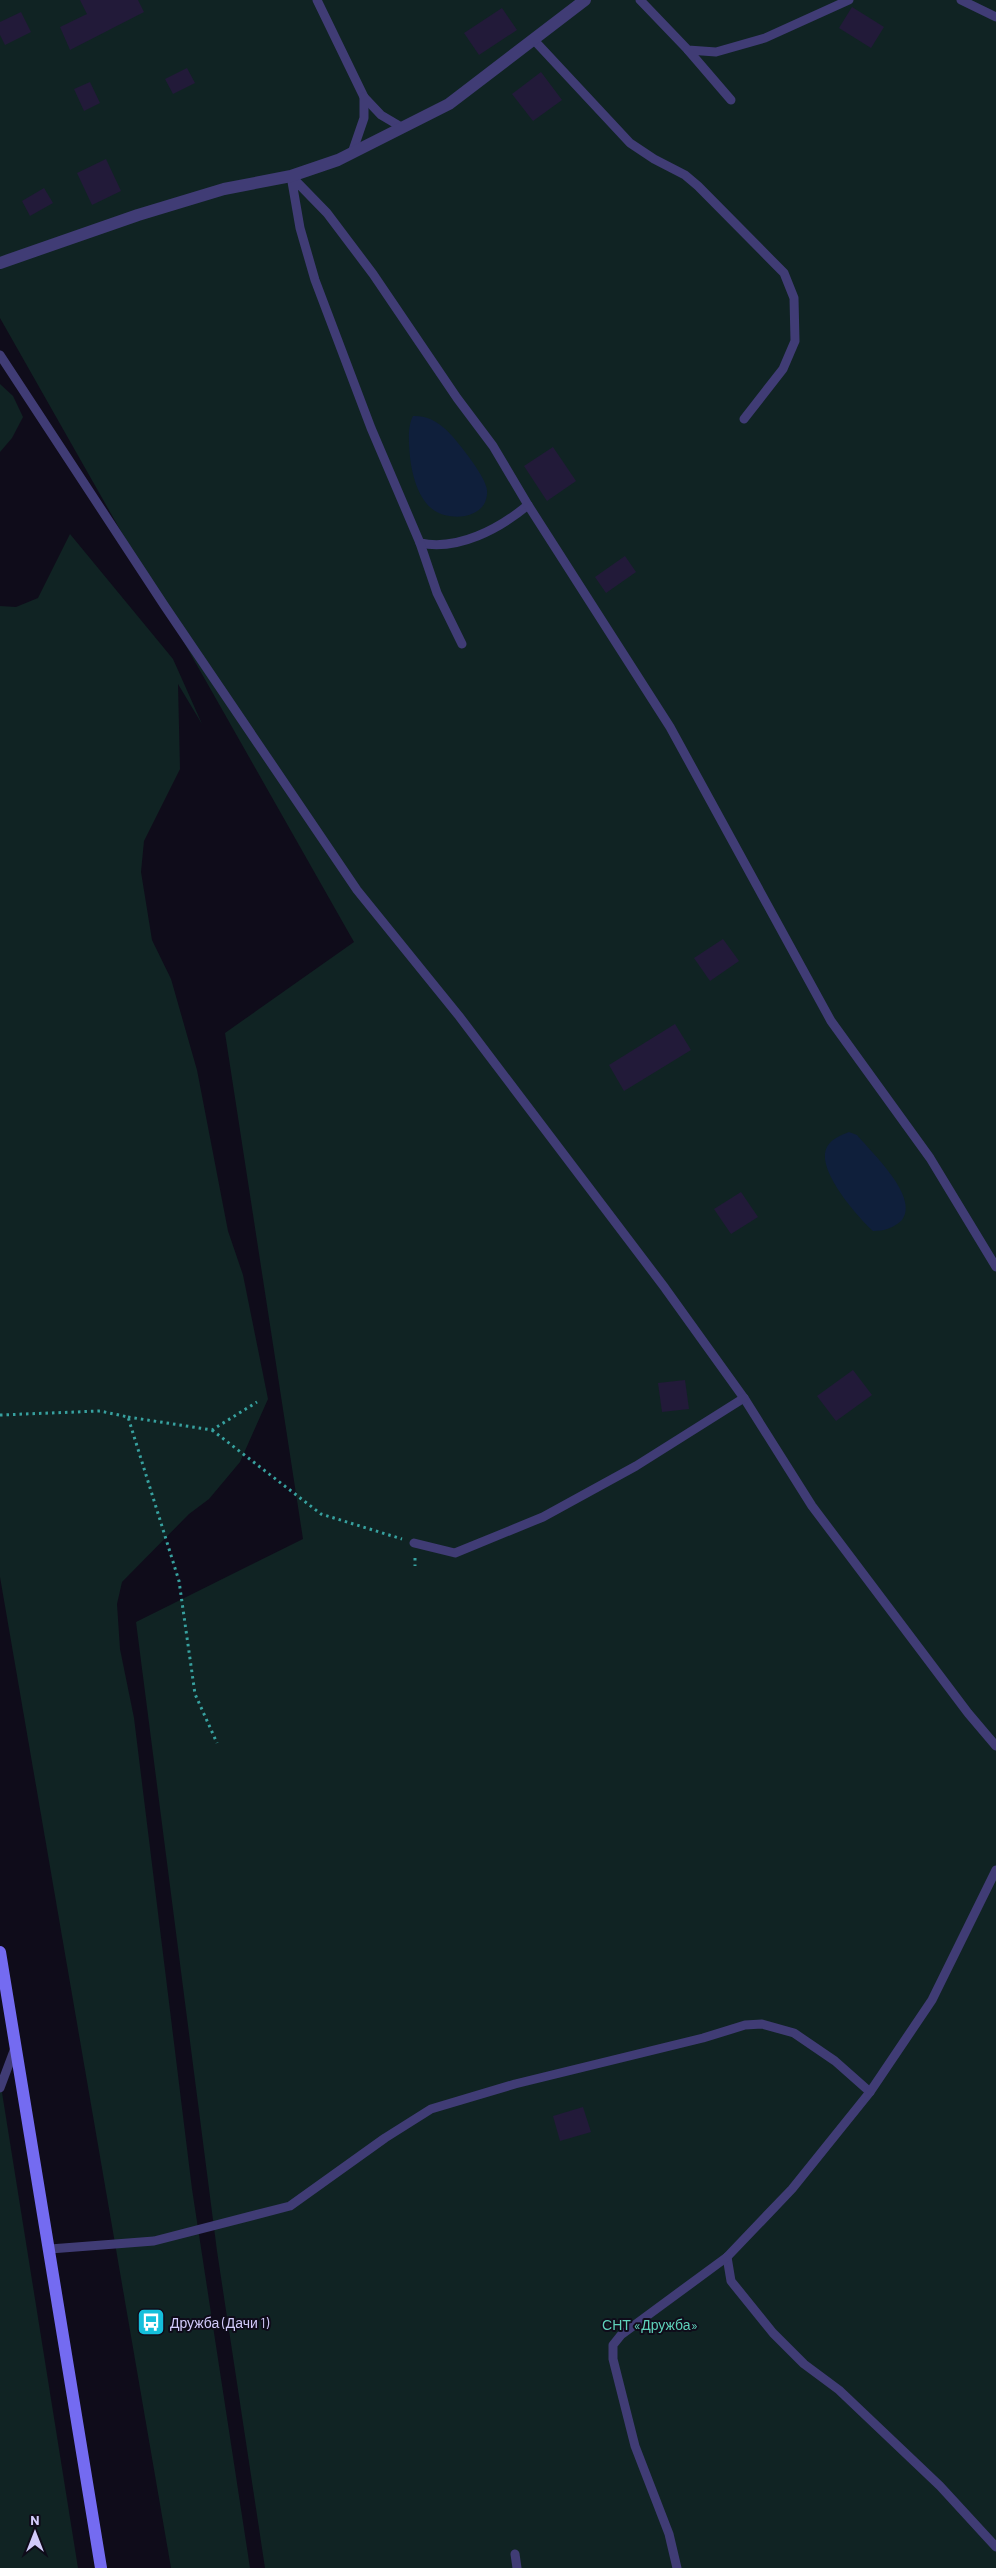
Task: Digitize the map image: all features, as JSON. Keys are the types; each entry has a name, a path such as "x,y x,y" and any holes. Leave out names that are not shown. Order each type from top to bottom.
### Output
{"street":[{"path":"0,263 138,215 224,189 291,176 352,153 449,104 585,0"},
{"path":"0,1952 101,2568"}],"lane":[{"path":"317,0 364,97 381,115 403,128"},
{"path":"640,0 688,50 731,100"},
{"path":"688,50 716,52 764,38 849,0"},
{"path":"961,0 996,17"},
{"path":"533,39 630,143 685,176 698,186 784,273 794,298 795,341 783,369 744,419"},
{"path":"352,153 364,118 364,97"},
{"path":"291,176 327,213 373,274 457,398 493,446 528,505 670,727 830,1021 930,1158 996,1267"},
{"path":"291,176 300,228 315,280 371,428 420,543 437,593 462,644"},
{"path":"0,355 164,605 357,890 459,1016 665,1288 744,1398 812,1506 968,1713 996,1746"},
{"path":"420,543 436,546 470,538 509,521 528,505"},
{"path":"414,1543 455,1553 544,1517 636,1466 744,1398"},
{"path":"677,2568 669,2534 635,2446 613,2358 613,2345 621,2335 652,2311 727,2257 792,2189 870,2092 932,2000 996,1870"},
{"path":"50,2249 154,2242 290,2206 385,2138 431,2108 515,2084 702,2038 745,2025 762,2024 794,2033 835,2061 870,2092"},
{"path":"0,2088 16,2045"},
{"path":"727,2257 731,2281 773,2333 804,2364 839,2390 932,2479 996,2547"},
{"path":"515,2554 517,2568"}],"path":[{"path":"212,1430 257,1402"},
{"path":"0,1415 100,1411 212,1430 321,1514 414,1543 416,1566"},
{"path":"128,1417 179,1581 195,1694 217,1743"}],"green space":[{"name":"СНТ «Дружба»","path":"0,0 996,0 996,2568 265,2568 217,2251 136,1622 303,1539 225,1033 354,942 0,318"},
{"path":"0,384 13,396 23,417 12,438 0,452"},
{"path":"70,534 173,659 202,724 178,684 180,769 144,841 141,872 152,940 171,979 197,1070 228,1231 243,1275 268,1399 240,1462 209,1499 189,1514 122,1582 117,1604 120,1649 134,1718 192,2189 250,2568 171,2568 0,1577 0,606 16,607 38,598"},
{"path":"0,2080 78,2568 0,2568"}],"water":[{"path":"413,416 421,416 435,421 457,442 477,468 487,490 486,499 482,507 476,512 460,517 442,514 429,507 421,495 411,464 409,447 410,425"},
{"path":"849,1132 857,1135 882,1163 892,1175 905,1199 906,1210 902,1220 885,1230 873,1231 858,1215 832,1180 827,1167 825,1156 827,1147 834,1140"}],"building":[{"path":"80,0 138,0 144,12 70,50 60,27 87,14"},
{"path":"852,7 884,27 871,48 839,28"},
{"path":"502,8 517,30 479,55 464,33"},
{"path":"21,12 31,32 5,45 0,35 0,22"},
{"path":"187,68 195,83 173,94 165,79"},
{"path":"541,72 562,100 533,121 512,94"},
{"path":"90,82 100,103 84,111 74,89"},
{"path":"106,159 121,191 92,205 77,173"},
{"path":"44,188 53,203 30,216 22,201"},
{"path":"553,447 576,481 547,501 524,466"},
{"path":"625,556 636,572 606,593 595,577"},
{"path":"723,939 739,961 710,981 694,958"},
{"path":"675,1024 691,1050 624,1091 609,1065"},
{"path":"741,1192 758,1217 731,1234 714,1209"},
{"path":"853,1370 872,1395 836,1421 817,1396"},
{"path":"685,1380 689,1409 662,1412 658,1383"},
{"path":"583,2107 591,2132 560,2141 553,2116"}],"place":[{"name":"Дружба (Дачи 1)","path":"151,2322"}]}
